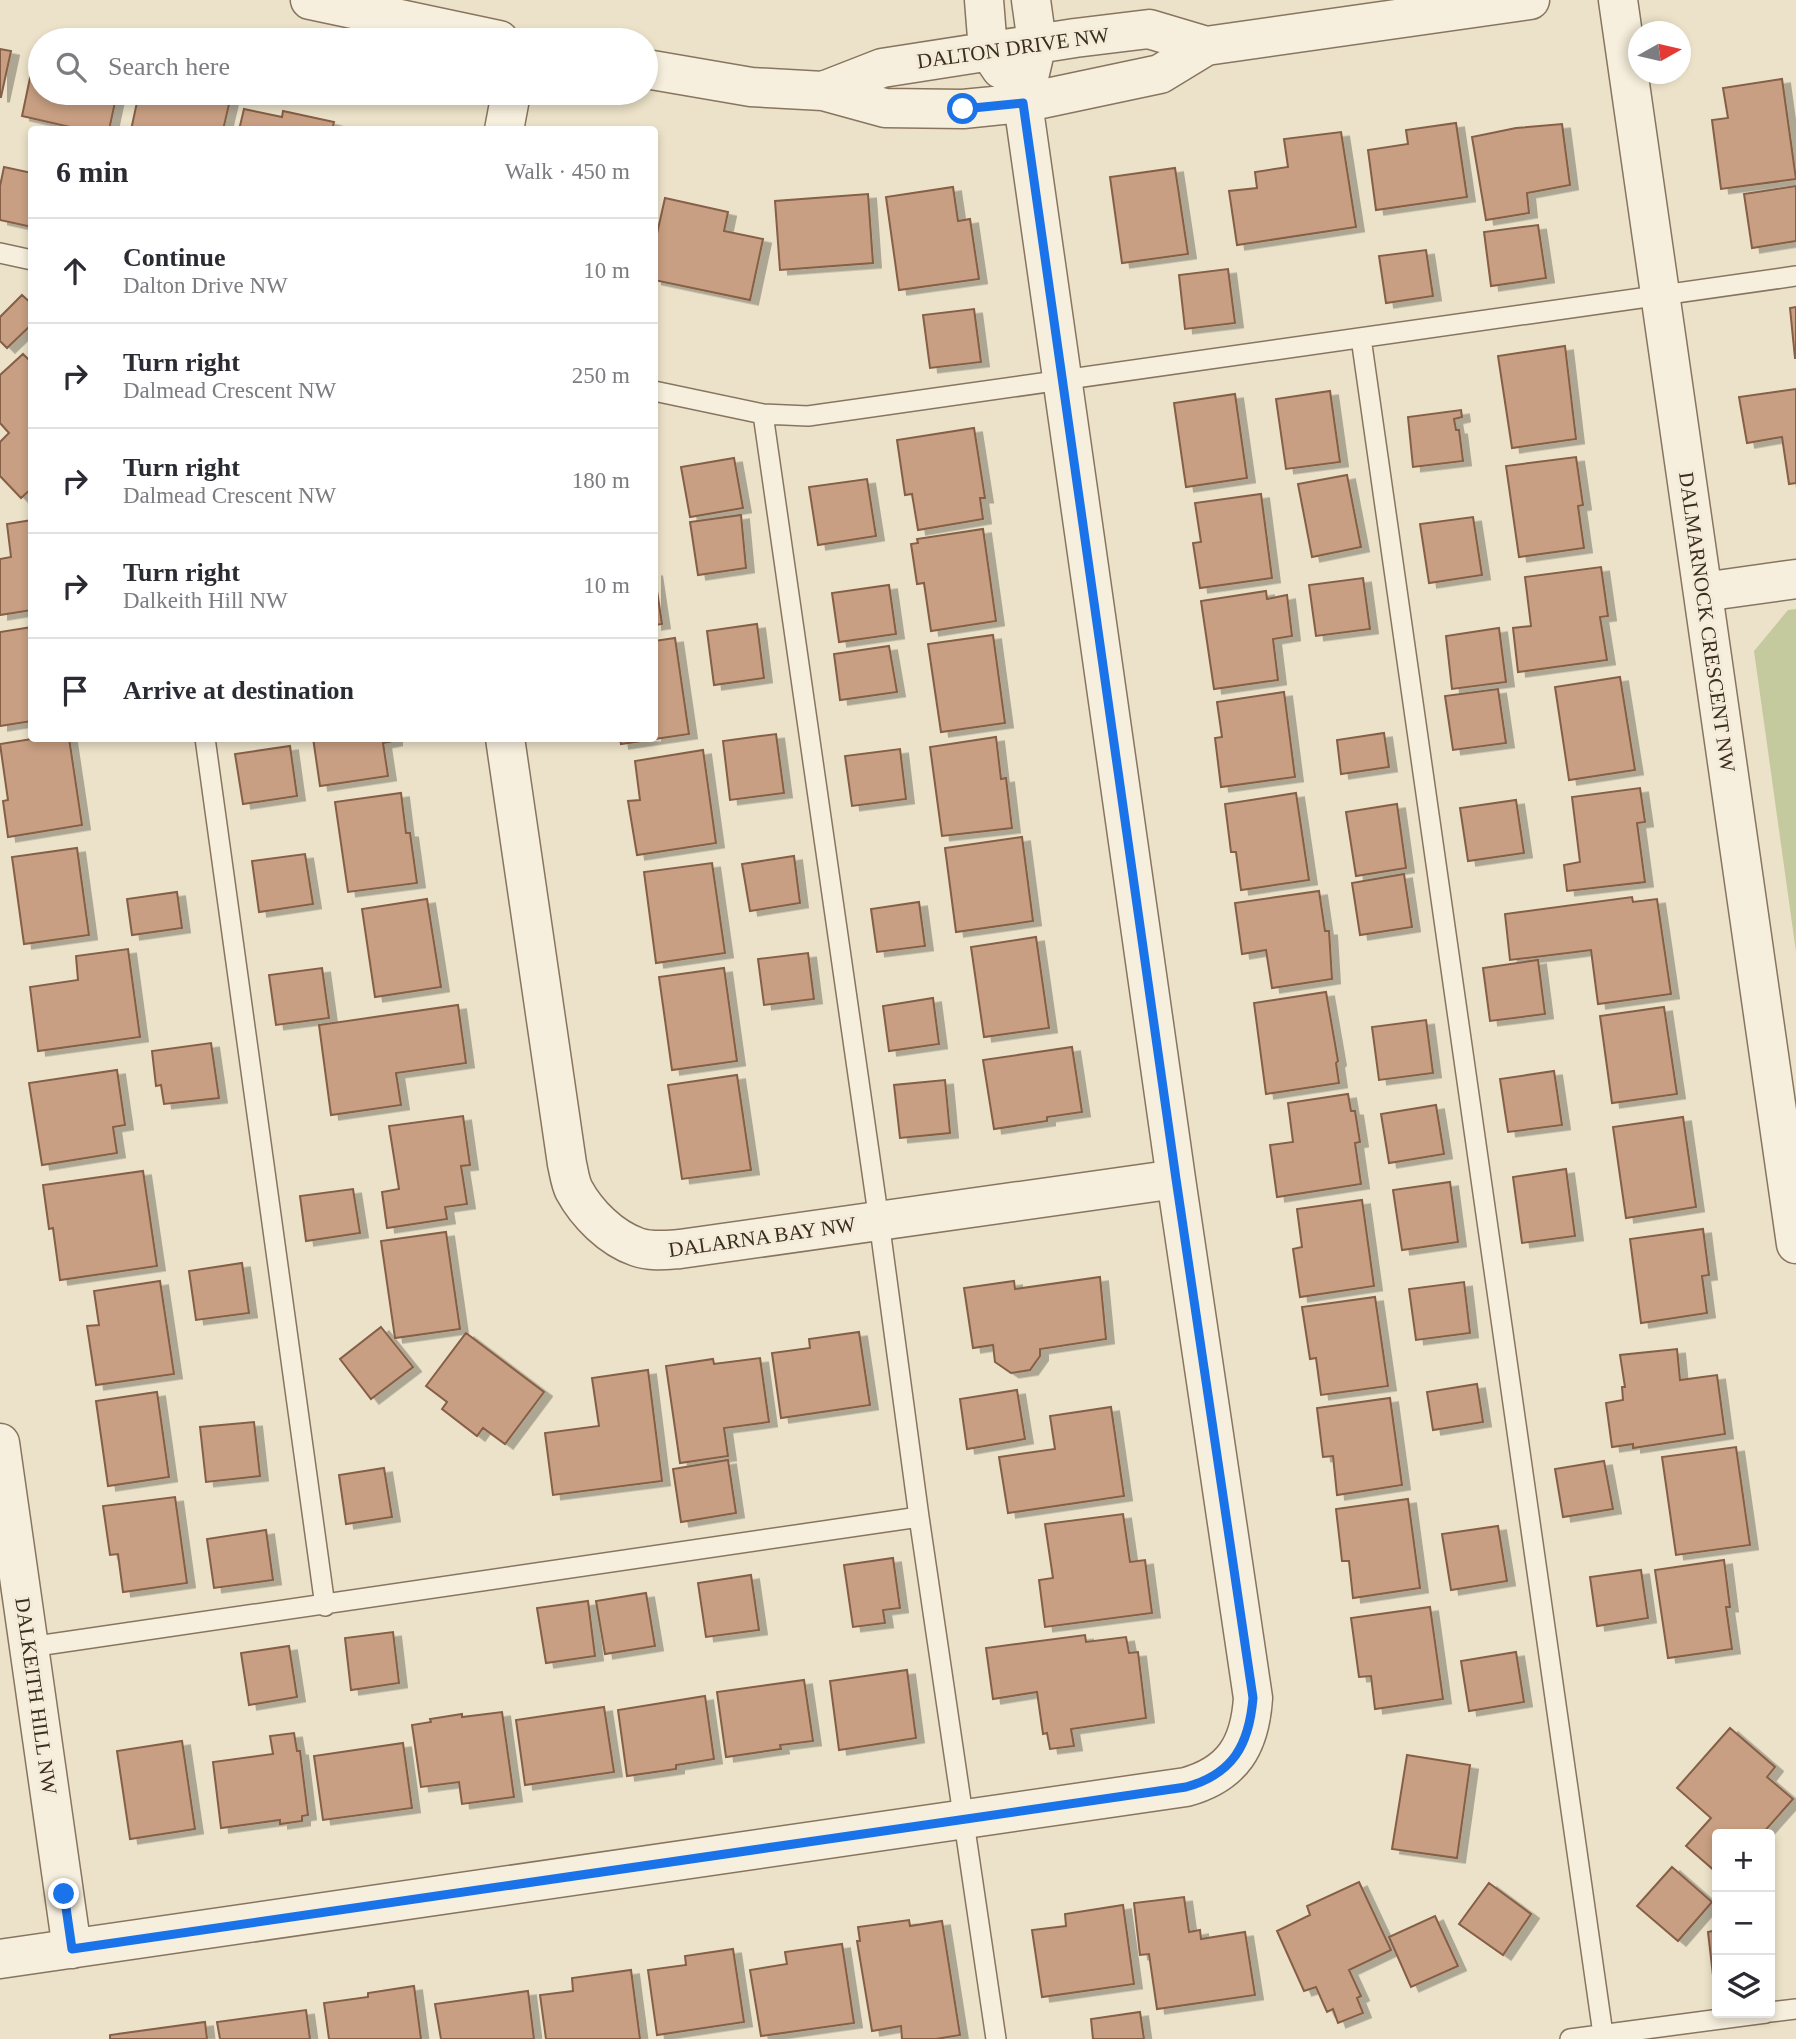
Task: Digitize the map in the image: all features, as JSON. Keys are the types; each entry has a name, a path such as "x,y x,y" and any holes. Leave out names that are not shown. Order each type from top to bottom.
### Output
{"street":[{"path":"310,0 442,28"},
{"path":"984,0 988,50 1023,103"},
{"path":"0,1959 1186,1787 1205,1782 1225,1769 1245,1742 1253,1698 1176,1179 1023,103 1037,43 1031,0"},
{"name":"DALTON DRIVE NW","path":"658,71 751,87 822,91 885,108 963,109 1023,103 1160,74 1206,46 1530,0"},
{"name":"DALMARNOCK CRESCENT NW","path":"1618,0 1703,592 1785,1099 1796,1244"},
{"name":"DALTON DRIVE NW","path":"822,91 882,68 988,50 1149,29 1206,46"},
{"path":"504,126 508,105"},
{"path":"1703,592 1796,579"},
{"name":"DALARNA BAY NW","path":"506,742 567,1164 573,1188 590,1213 613,1235 637,1247 657,1251 680,1250 1176,1179"},
{"name":"DALKEITH HILL NW","path":"0,1443 72,1949"}],"lane":[{"path":"0,253 28,259"},
{"path":"658,392 764,414 808,416 1796,276"},
{"path":"1361,338 1603,2034"},
{"path":"764,414 919,1517 996,2039"},
{"path":"206,742 325,1606"},
{"path":"30,1647 325,1606 919,1517"},
{"path":"1775,2011 1796,2009"},
{"path":"1570,2039 1723,2018"}],"green space":[{"path":"1796,609 1796,952 1754,651 1788,610"}],"building":[{"path":"0,49 11,51 1,97 0,97"},
{"path":"1782,79 1796,179 1721,189 1712,120 1728,118 1723,88"},
{"path":"28,87 28,105 114,105 110,126 66,126 22,116"},
{"path":"136,105 229,105 224,126 132,126"},
{"path":"244,109 282,117 283,111 334,122 333,126 240,126"},
{"path":"1456,123 1467,197 1376,210 1368,150 1408,144 1406,130"},
{"path":"1562,124 1570,185 1527,193 1529,213 1486,220 1472,137 1516,128"},
{"path":"1341,132 1356,227 1237,245 1229,191 1257,188 1255,172 1288,167 1284,139"},
{"path":"4,167 28,172 28,226 0,220 0,186"},
{"path":"1175,168 1188,254 1122,263 1110,177"},
{"path":"1796,186 1796,241 1752,248 1744,194"},
{"path":"953,187 958,221 970,219 979,279 899,290 886,197"},
{"path":"868,194 873,263 780,270 775,201"},
{"path":"665,198 728,212 724,231 763,239 750,300 658,281 658,229"},
{"path":"1538,225 1546,278 1491,286 1484,232"},
{"path":"1426,250 1433,296 1386,303 1379,256"},
{"path":"1228,269 1235,323 1185,329 1179,275"},
{"path":"22,295 28,300 28,328 7,348 0,341 0,317"},
{"path":"1796,307 1796,358 1795,358 1790,308"},
{"path":"974,309 981,362 930,368 923,315"},
{"path":"1565,346 1576,439 1512,448 1498,356"},
{"path":"23,354 28,359 28,492 21,498 0,476 0,442 9,433 0,423 0,375"},
{"path":"1796,389 1796,483 1789,484 1782,437 1747,443 1739,397"},
{"path":"1330,391 1340,462 1286,469 1276,399"},
{"path":"1235,394 1247,478 1186,487 1174,403"},
{"path":"1461,410 1462,417 1454,419 1456,430 1459,430 1463,461 1413,467 1408,417"},
{"path":"974,428 985,498 980,498 983,519 918,530 912,494 905,495 897,440"},
{"path":"1576,457 1583,505 1578,506 1584,548 1519,557 1506,466"},
{"path":"734,458 743,508 690,517 681,467"},
{"path":"1347,475 1361,547 1312,557 1298,484"},
{"path":"867,479 876,536 818,545 809,487"},
{"path":"1261,494 1272,578 1200,588 1193,543 1201,542 1195,503"},
{"path":"741,515 746,568 698,575 690,522"},
{"path":"1473,517 1482,575 1429,583 1420,524"},
{"path":"28,521 28,611 0,615 0,559 11,557 7,524"},
{"path":"983,529 996,621 931,631 924,583 917,584 911,544 918,543 917,539"},
{"path":"1601,567 1608,616 1600,617 1607,660 1518,672 1513,628 1531,626 1525,577"},
{"path":"1363,578 1370,629 1316,636 1309,585"},
{"path":"889,585 896,634 839,642 832,593"},
{"path":"1266,591 1267,599 1287,595 1292,636 1273,639 1278,680 1214,689 1201,601"},
{"path":"658,598 662,624 658,624"},
{"path":"757,624 764,678 714,685 707,631"},
{"path":"28,628 28,722 0,726 0,632"},
{"path":"1499,628 1506,682 1452,689 1446,636"},
{"path":"993,635 1005,723 941,732 928,644"},
{"path":"675,638 689,734 658,739 658,640"},
{"path":"889,646 897,692 840,700 834,654"},
{"path":"1620,677 1635,770 1569,780 1555,687"},
{"path":"1498,689 1506,743 1453,750 1445,696"},
{"path":"1284,692 1295,777 1221,787 1215,738 1222,737 1217,702"},
{"path":"1384,733 1389,767 1341,774 1337,740"},
{"path":"776,734 784,793 730,800 723,741"},
{"path":"996,737 1001,779 1006,778 1012,828 942,836 930,747"},
{"path":"28,740 28,742 70,742 82,825 8,837 3,801 8,800 0,744"},
{"path":"314,742 388,742 383,743 388,776 320,786"},
{"path":"290,746 297,796 243,804 235,754"},
{"path":"900,749 906,799 852,806 845,756"},
{"path":"703,750 716,843 637,855 628,801 640,800 635,761"},
{"path":"1640,788 1645,822 1637,823 1645,882 1567,891 1564,865 1580,862 1572,797"},
{"path":"401,793 417,883 348,892 335,802"},
{"path":"1296,793 1309,880 1241,890 1236,852 1231,852 1225,804"},
{"path":"1516,800 1524,853 1468,861 1460,808"},
{"path":"1397,804 1406,868 1356,876 1346,812"},
{"path":"1022,837 1033,921 956,932 945,848"},
{"path":"77,848 89,935 24,944 12,857"},
{"path":"305,854 313,904 259,912 252,861"},
{"path":"794,856 800,903 750,911 742,864"},
{"path":"712,863 725,953 656,963 644,872"},
{"path":"1404,874 1412,927 1360,935 1352,883"},
{"path":"1319,891 1325,931 1329,931 1332,979 1272,988 1266,950 1242,954 1235,903"},
{"path":"177,892 182,928 132,935 127,899"},
{"path":"1632,897 1633,902 1657,899 1671,994 1598,1004 1591,950 1510,960 1505,914"},
{"path":"427,899 441,987 375,997 362,909"},
{"path":"919,902 925,946 877,952 871,909"},
{"path":"1036,937 1049,1028 984,1037 971,947"},
{"path":"128,949 140,1037 38,1051 30,987 78,980 76,956"},
{"path":"808,953 814,999 764,1005 758,959"},
{"path":"1538,960 1545,1014 1490,1021 1483,968"},
{"path":"322,968 329,1018 276,1025 269,975"},
{"path":"724,968 737,1061 672,1070 659,977"},
{"path":"1326,992 1338,1061 1339,1083 1266,1094 1254,1003"},
{"path":"933,998 939,1044 889,1051 883,1006"},
{"path":"458,1005 466,1063 396,1073 401,1105 331,1115 319,1025"},
{"path":"1664,1007 1677,1094 1612,1103 1600,1016"},
{"path":"1426,1020 1433,1073 1379,1080 1372,1027"},
{"path":"211,1043 219,1098 164,1104 161,1085 156,1086 152,1051"},
{"path":"1072,1047 1082,1112 1047,1117 1047,1121 994,1129 983,1060"},
{"path":"117,1070 125,1125 113,1127 117,1153 42,1165 29,1083"},
{"path":"1554,1071 1562,1125 1508,1132 1500,1079"},
{"path":"737,1075 751,1170 682,1179 668,1085"},
{"path":"945,1080 950,1133 900,1138 894,1085"},
{"path":"1348,1094 1351,1111 1355,1111 1360,1142 1355,1143 1361,1184 1277,1197 1270,1145 1293,1142 1288,1103"},
{"path":"1436,1105 1444,1154 1389,1163 1381,1114"},
{"path":"463,1116 470,1165 461,1166 467,1204 445,1207 447,1219 387,1228 382,1192 399,1189 389,1126"},
{"path":"1683,1117 1696,1207 1626,1218 1613,1127"},
{"path":"1566,1169 1575,1236 1522,1243 1513,1177"},
{"path":"143,1171 157,1266 60,1280 53,1228 49,1229 43,1185"},
{"path":"1450,1182 1458,1242 1402,1250 1393,1190"},
{"path":"353,1189 360,1233 306,1241 300,1196"},
{"path":"1362,1200 1374,1286 1300,1297 1293,1249 1302,1247 1297,1209"},
{"path":"1703,1229 1709,1275 1702,1276 1707,1313 1641,1323 1630,1239"},
{"path":"446,1232 460,1329 395,1338 381,1241"},
{"path":"242,1263 249,1313 196,1320 189,1271"},
{"path":"1100,1277 1106,1339 1040,1349 1040,1356 1030,1370 1011,1373 995,1362 993,1345 973,1348 964,1288 1014,1281 1015,1289"},
{"path":"160,1281 174,1374 96,1385 87,1326 99,1325 94,1291"},
{"path":"1464,1282 1470,1333 1416,1340 1409,1289"},
{"path":"1375,1297 1388,1386 1321,1395 1316,1358 1310,1359 1302,1307"},
{"path":"381,1327 413,1367 371,1399 340,1359"},
{"path":"859,1332 870,1405 781,1418 772,1353 810,1348 809,1339"},
{"path":"466,1333 544,1392 505,1444 483,1428 477,1436 442,1409 447,1402 426,1386"},
{"path":"1677,1349 1680,1380 1717,1375 1725,1434 1633,1448 1633,1444 1612,1447 1606,1403 1623,1400 1622,1387 1625,1387 1620,1355"},
{"path":"760,1358 769,1422 724,1428 728,1456 680,1463 666,1366 713,1359 714,1364"},
{"path":"648,1370 662,1481 553,1495 545,1433 599,1426 592,1378"},
{"path":"1477,1384 1483,1422 1433,1430 1427,1392"},
{"path":"1017,1390 1025,1439 967,1449 960,1399"},
{"path":"157,1392 169,1477 108,1486 96,1401"},
{"path":"1390,1398 1402,1485 1337,1495 1333,1456 1323,1457 1317,1408"},
{"path":"1111,1407 1124,1496 1008,1513 999,1457 1055,1449 1050,1416"},
{"path":"254,1422 260,1476 206,1482 200,1427"},
{"path":"1736,1447 1750,1545 1676,1555 1662,1457"},
{"path":"728,1460 736,1513 681,1522 673,1469"},
{"path":"1604,1461 1613,1509 1563,1517 1555,1469"},
{"path":"384,1468 392,1517 346,1524 339,1475"},
{"path":"175,1497 187,1583 123,1592 118,1554 110,1555 103,1506"},
{"path":"1408,1499 1420,1588 1353,1598 1349,1561 1342,1561 1336,1509"},
{"path":"1123,1514 1130,1562 1145,1560 1152,1613 1045,1627 1039,1580 1053,1578 1045,1524"},
{"path":"1498,1526 1507,1581 1451,1590 1442,1534"},
{"path":"266,1530 273,1580 214,1588 207,1539"},
{"path":"893,1558 900,1608 883,1610 885,1623 853,1627 844,1565"},
{"path":"1724,1560 1730,1607 1726,1607 1732,1649 1668,1658 1655,1570"},
{"path":"1641,1570 1648,1618 1597,1626 1590,1577"},
{"path":"751,1575 759,1630 706,1637 698,1583"},
{"path":"646,1593 655,1646 605,1654 596,1601"},
{"path":"588,1601 595,1656 546,1663 537,1608"},
{"path":"1430,1607 1443,1699 1375,1709 1371,1676 1359,1677 1351,1618"},
{"path":"393,1632 399,1683 351,1690 345,1638"},
{"path":"1085,1635 1086,1642 1126,1637 1129,1653 1138,1652 1146,1718 1071,1729 1074,1746 1050,1749 1047,1733 1043,1734 1037,1692 993,1699 986,1648"},
{"path":"289,1646 297,1697 249,1705 241,1653"},
{"path":"1516,1652 1524,1702 1469,1711 1461,1661"},
{"path":"907,1670 916,1738 839,1750 830,1681"},
{"path":"804,1680 813,1741 726,1757 717,1692"},
{"path":"705,1696 714,1759 676,1765 676,1769 627,1776 618,1710"},
{"path":"604,1707 614,1772 525,1785 516,1720"},
{"path":"502,1712 514,1797 462,1804 459,1782 421,1787 412,1725 462,1714 462,1717"},
{"path":"1730,1728 1775,1767 1767,1777 1793,1799 1766,1829 1712,1829 1712,1869 1686,1846 1711,1818 1677,1788"},
{"path":"294,1733 297,1751 300,1751 308,1815 302,1816 302,1821 280,1824 280,1820 221,1828 213,1762 273,1754 270,1736"},
{"path":"182,1741 195,1829 130,1839 117,1751"},
{"path":"403,1743 412,1808 323,1820 314,1756"},
{"path":"1407,1755 1470,1765 1457,1858 1392,1849"},
{"path":"1672,1867 1712,1902 1678,1941 1637,1906"},
{"path":"1359,1882 1391,1950 1349,1970 1361,1996 1357,1998 1363,2013 1338,2023 1333,2009 1327,2012 1316,1987 1304,1991 1277,1931 1310,1915 1307,1906"},
{"path":"1489,1883 1531,1914 1503,1955 1459,1924"},
{"path":"1184,1897 1189,1932 1200,1930 1201,1939 1245,1932 1255,1995 1157,2009 1149,1954 1140,1955 1134,1903"},
{"path":"1123,1905 1134,1984 1042,1997 1032,1930 1066,1926 1065,1914"},
{"path":"1435,1916 1458,1966 1411,1987 1389,1937"},
{"path":"909,1920 910,1926 942,1921 960,2035 936,2039 902,2039 901,2026 872,2031 857,1941 860,1941 858,1927"},
{"path":"1712,1931 1712,1967 1708,1932"},
{"path":"842,1944 854,2023 761,2036 750,1970 787,1964 785,1952"},
{"path":"733,1949 744,2022 657,2035 648,1970 686,1965 685,1956"},
{"path":"631,1970 640,2039 546,2039 540,1995 573,1991 572,1978"},
{"path":"414,1986 421,2039 329,2039 324,2003 368,1997 368,1993"},
{"path":"528,1991 534,2039 441,2039 435,2004"},
{"path":"306,2010 310,2039 220,2039 217,2022"},
{"path":"1140,2012 1144,2039 1093,2039 1091,2019"},
{"path":"205,2022 207,2039 110,2039 110,2035"}],"route":[{"path":"64,1894 72,1949 1186,1787 1205,1782 1225,1769 1245,1742 1253,1698 1176,1179 1023,103 963,109"}]}
